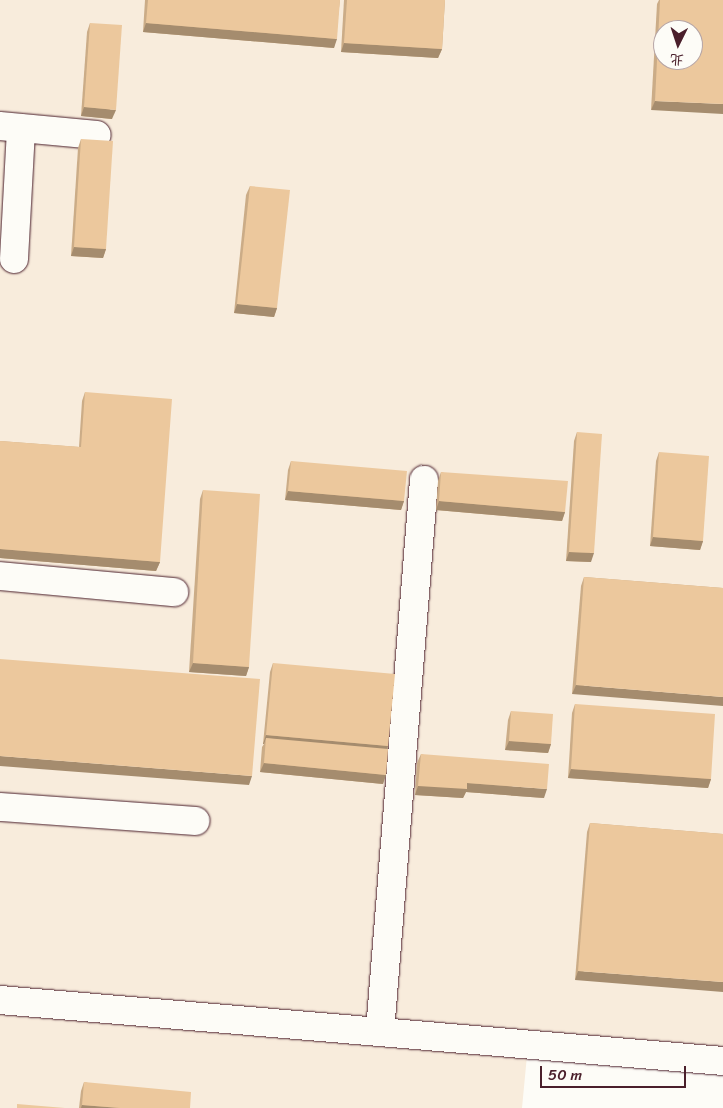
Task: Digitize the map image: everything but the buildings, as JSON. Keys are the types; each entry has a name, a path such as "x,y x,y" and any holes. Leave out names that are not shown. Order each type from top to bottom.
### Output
{"street":[{"path":"14,259 10,127 98,135"},
{"path":"380,1032 424,480"},
{"path":"0,576 174,592"},
{"path":"402,754 430,757"},
{"path":"0,807 195,821"},
{"path":"0,1000 723,1061"}],"shaded area":[{"path":"0,0 723,0 723,1061 528,1045 522,1108 0,1108"}]}
